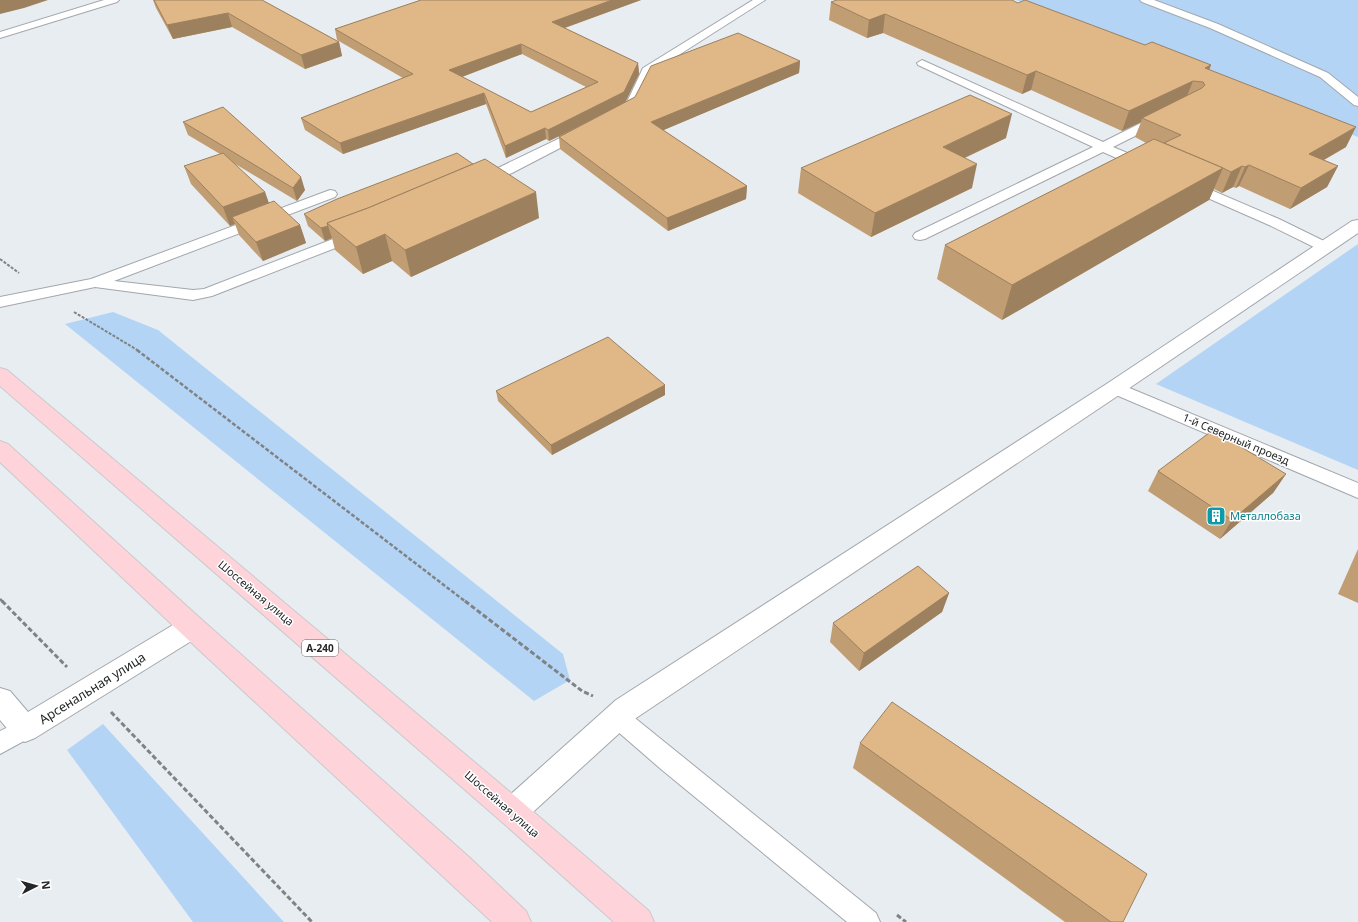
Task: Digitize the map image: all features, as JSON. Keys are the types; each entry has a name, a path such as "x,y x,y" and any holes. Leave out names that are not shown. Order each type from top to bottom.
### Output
{"main road":[{"name":"Шоссейная улица","path":"0,375 512,812 638,922"},
{"path":"0,449 192,627 452,862 515,922"}],"street":[{"path":"512,812 622,714 1115,388 1358,225"},
{"name":"Арсенальная улица","path":"25,729 88,689 192,627"},
{"path":"0,700 25,729"}],"lane":[{"path":"0,35 114,0"},
{"path":"603,120 631,106 647,70 760,0"},
{"path":"1145,0 1214,26 1324,75 1358,103"},
{"path":"922,63 1103,147 1153,168"},
{"path":"920,236 1170,114"},
{"path":"470,186 507,170 590,128"},
{"path":"1182,181 1274,222 1325,247"},
{"path":"0,302 95,283 330,194"},
{"path":"95,283 193,295 207,293 369,230"},
{"name":"1-й Северный проезд","path":"1115,388 1358,491"},
{"path":"622,714 867,922"},
{"path":"0,743 25,729"}],"path":[{"path":"0,259 76,314 146,355 582,691 622,714"},
{"path":"0,599 312,922"},
{"path":"894,912 906,922"}],"shaded area":[{"path":"1016,0 1358,0 1358,137"},
{"path":"1358,244 1358,470 1156,384"},
{"path":"113,312 158,330 563,654 570,680 534,701 65,324"},
{"path":"103,724 284,922 193,922 67,750"}],"building":[{"path":"154,0 262,0 339,42 301,55 228,13 167,25"},
{"path":"421,0 612,0 552,22 638,63 624,92 548,130 545,128 505,146 484,93 340,143 301,118 413,74 335,29","holes":["521,44 598,82 531,112 449,70"]},
{"path":"837,0 1012,0 1018,3 1025,0 1145,45 1152,42 1211,65 1205,68 1356,127 1309,154 1338,166 1301,188 1249,165 1245,167 1242,166 1231,172 1164,143 1181,135 1142,118 1202,88 1205,85 1203,82 1193,81 1129,111 1036,71 1027,75 885,14 869,20 831,2"},
{"path":"738,33 800,61 651,122 747,186 667,218 559,137 635,97 651,66"},
{"path":"970,95 1012,114 943,147 977,164 875,213 801,168"},
{"path":"223,107 301,177 293,188 183,122"},
{"path":"1154,139 1223,168 1012,285 945,245"},
{"path":"223,153 265,192 223,207 184,166"},
{"path":"457,153 473,164 368,208 327,223 328,226 321,228 304,214 337,199"},
{"path":"485,159 536,192 405,250 385,234 356,247 327,223 368,208"},
{"path":"274,201 300,225 256,242 232,217"},
{"path":"608,337 665,385 551,445 496,391"},
{"path":"1213,430 1286,474 1232,520 1158,471"},
{"path":"918,566 949,593 864,653 833,623"},
{"path":"892,702 1147,874 1123,922 1111,922 860,743"}],"place":[{"name":"Металлобаза","path":"1216,516"}]}
